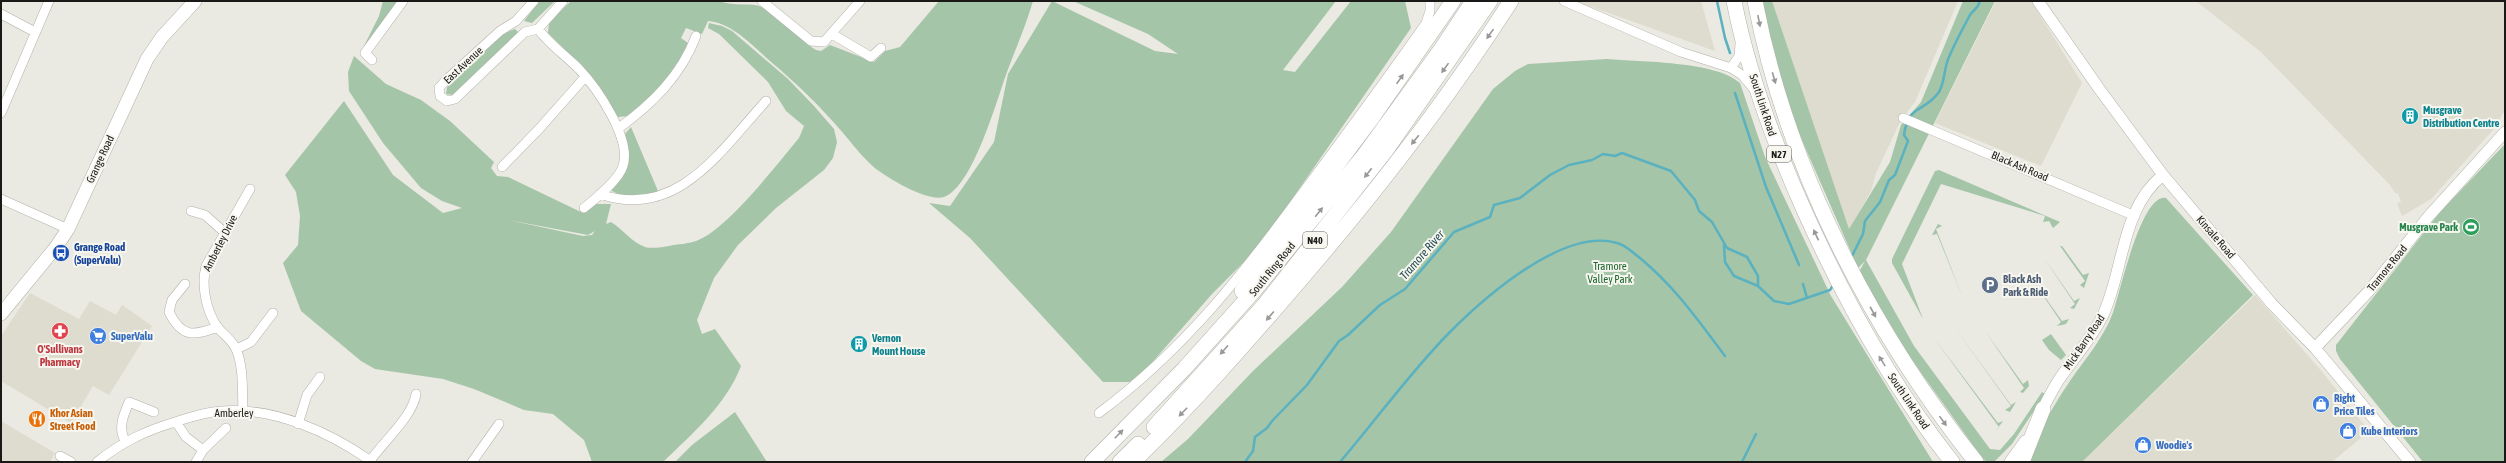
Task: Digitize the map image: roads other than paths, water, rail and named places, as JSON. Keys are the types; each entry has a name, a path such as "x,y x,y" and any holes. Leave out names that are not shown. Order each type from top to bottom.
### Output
{"highway":[{"path":"1184,368 1372,118 1453,1"},
{"name":"South Ring Road","path":"1092,462 1184,368 1253,292 1365,154 1442,48 1473,1"},
{"name":"South Ring Road","path":"1120,462 1265,304 1387,149 1490,1"},
{"path":"1133,462 1225,369 1338,236 1420,133 1511,1"},
{"name":"South Link Road","path":"1734,1 1759,96 1779,154 1832,271 1845,297 1904,396 1952,462"},
{"name":"N27","path":"1756,1 1763,41 1785,116 1854,278 1890,342 1919,387 1976,462"},
{"path":"1265,304 1338,236"},
{"path":"2022,462 2043,409"}],"main road":[{"name":"Grange Road","path":"1,314 56,247 68,229 147,59 162,37 195,1"}],"street":[{"path":"1,113 4,98 49,1"},
{"path":"372,60 365,53 403,1"},
{"name":"East Avenue","path":"525,32 455,99 447,101 442,99 439,91 441,85 500,31 516,21 534,1"},
{"path":"516,21 525,32 538,29 563,1"},
{"path":"762,1 811,41 824,42 860,1"},
{"path":"1099,413 1172,353 1204,320 1241,276 1368,106 1421,30 1429,16 1430,1"},
{"path":"1564,1 1668,46 1731,68 1742,75 1759,96"},
{"name":"Kinsale Road","path":"2038,1 2100,90 2163,175 2272,304 2315,348 2410,462"},
{"path":"1,14 35,32"},
{"path":"538,29 585,77 619,128 623,166 600,194 584,208"},
{"path":"1731,68 1739,56 1741,32"},
{"path":"832,34 871,57 881,48"},
{"path":"619,128 639,113 676,75 688,57 696,36"},
{"path":"502,167 539,129 585,77"},
{"path":"600,194 622,199 656,198 683,187 704,169 766,101"},
{"name":"Black Ash Road","path":"1903,118 2135,216"},
{"name":"Tramore Road","path":"2315,348 2369,291 2428,217 2505,132"},
{"name":"Mick Barry Road","path":"2010,462 2022,447 2059,380 2103,316 2112,289 2122,249 2135,216 2151,184 2163,175"},
{"name":"Amberley Drive","path":"243,410 242,375 237,349 218,327 205,296 202,280 206,266 224,232 250,189"},
{"path":"1,199 68,229"},
{"path":"191,211 205,215 224,232"},
{"path":"185,284 172,300 169,312 175,323 185,331 196,335 218,327"},
{"path":"237,349 251,342 273,313"},
{"path":"298,424 307,395 320,377"},
{"path":"371,461 406,416 415,402 416,394"},
{"path":"125,441 121,434 122,420 129,402 154,412"},
{"name":"Amberley","path":"97,462 125,441 150,429 221,411 243,410 271,414 321,433 371,461"},
{"path":"176,422 186,437 203,450"},
{"path":"472,462 499,424"},
{"path":"196,462 203,450 226,428"},
{"path":"60,456 71,462"}],"waterway":[{"path":"1717,1 1725,38 1730,53"},
{"name":"Tramore River","path":"1851,258 1863,234 1865,221 1880,202 1889,180 1895,175 1908,141 1904,135 1909,118 1913,113 1933,99 1939,92 1947,61 1951,52 1970,15 1980,1"},
{"path":"1735,93 1766,187 1799,265"},
{"name":"Tramore River","path":"1245,462 1253,451 1255,437 1267,428 1307,385 1339,341 1348,335 1380,305 1405,289 1454,232 1490,217 1494,205 1520,198 1550,175 1569,165 1592,160 1603,154 1615,156 1622,153 1671,171 1695,200 1699,211 1712,222 1727,248 1747,257 1758,276 1758,286"},
{"path":"1340,462 1422,362 1465,317 1504,284 1527,268 1550,255 1573,245 1596,241 1617,243 1629,249 1653,269 1675,292 1725,356"},
{"name":"Tramore River","path":"1724,245 1725,262 1734,276 1758,286 1774,301 1789,304 1830,290 1834,284"},
{"path":"1803,284 1807,298"},
{"path":"1742,462 1756,434"}],"place":[{"name":"Musgrave Distribution Centre","path":"2410,116"},
{"name":"Musgrave Park","path":"2471,227"},
{"name":"Grange Road (SuperValu)","path":"61,253"},
{"name":"Black Ash Park & Ride","path":"1990,285"},
{"name":"O'Sullivans Pharmacy","path":"60,331"},
{"name":"SuperValu","path":"98,336"},
{"name":"Vernon Mount House","path":"859,344"},
{"name":"Right Price Tiles","path":"2321,404"},
{"name":"Khor Asian Street Food","path":"37,419"},
{"name":"Kube Interiors","path":"2348,431"},
{"name":"Woodie's","path":"2143,445"}],"park label":[{"name":"Tramore Valley Park","path":"1610,272"}]}
